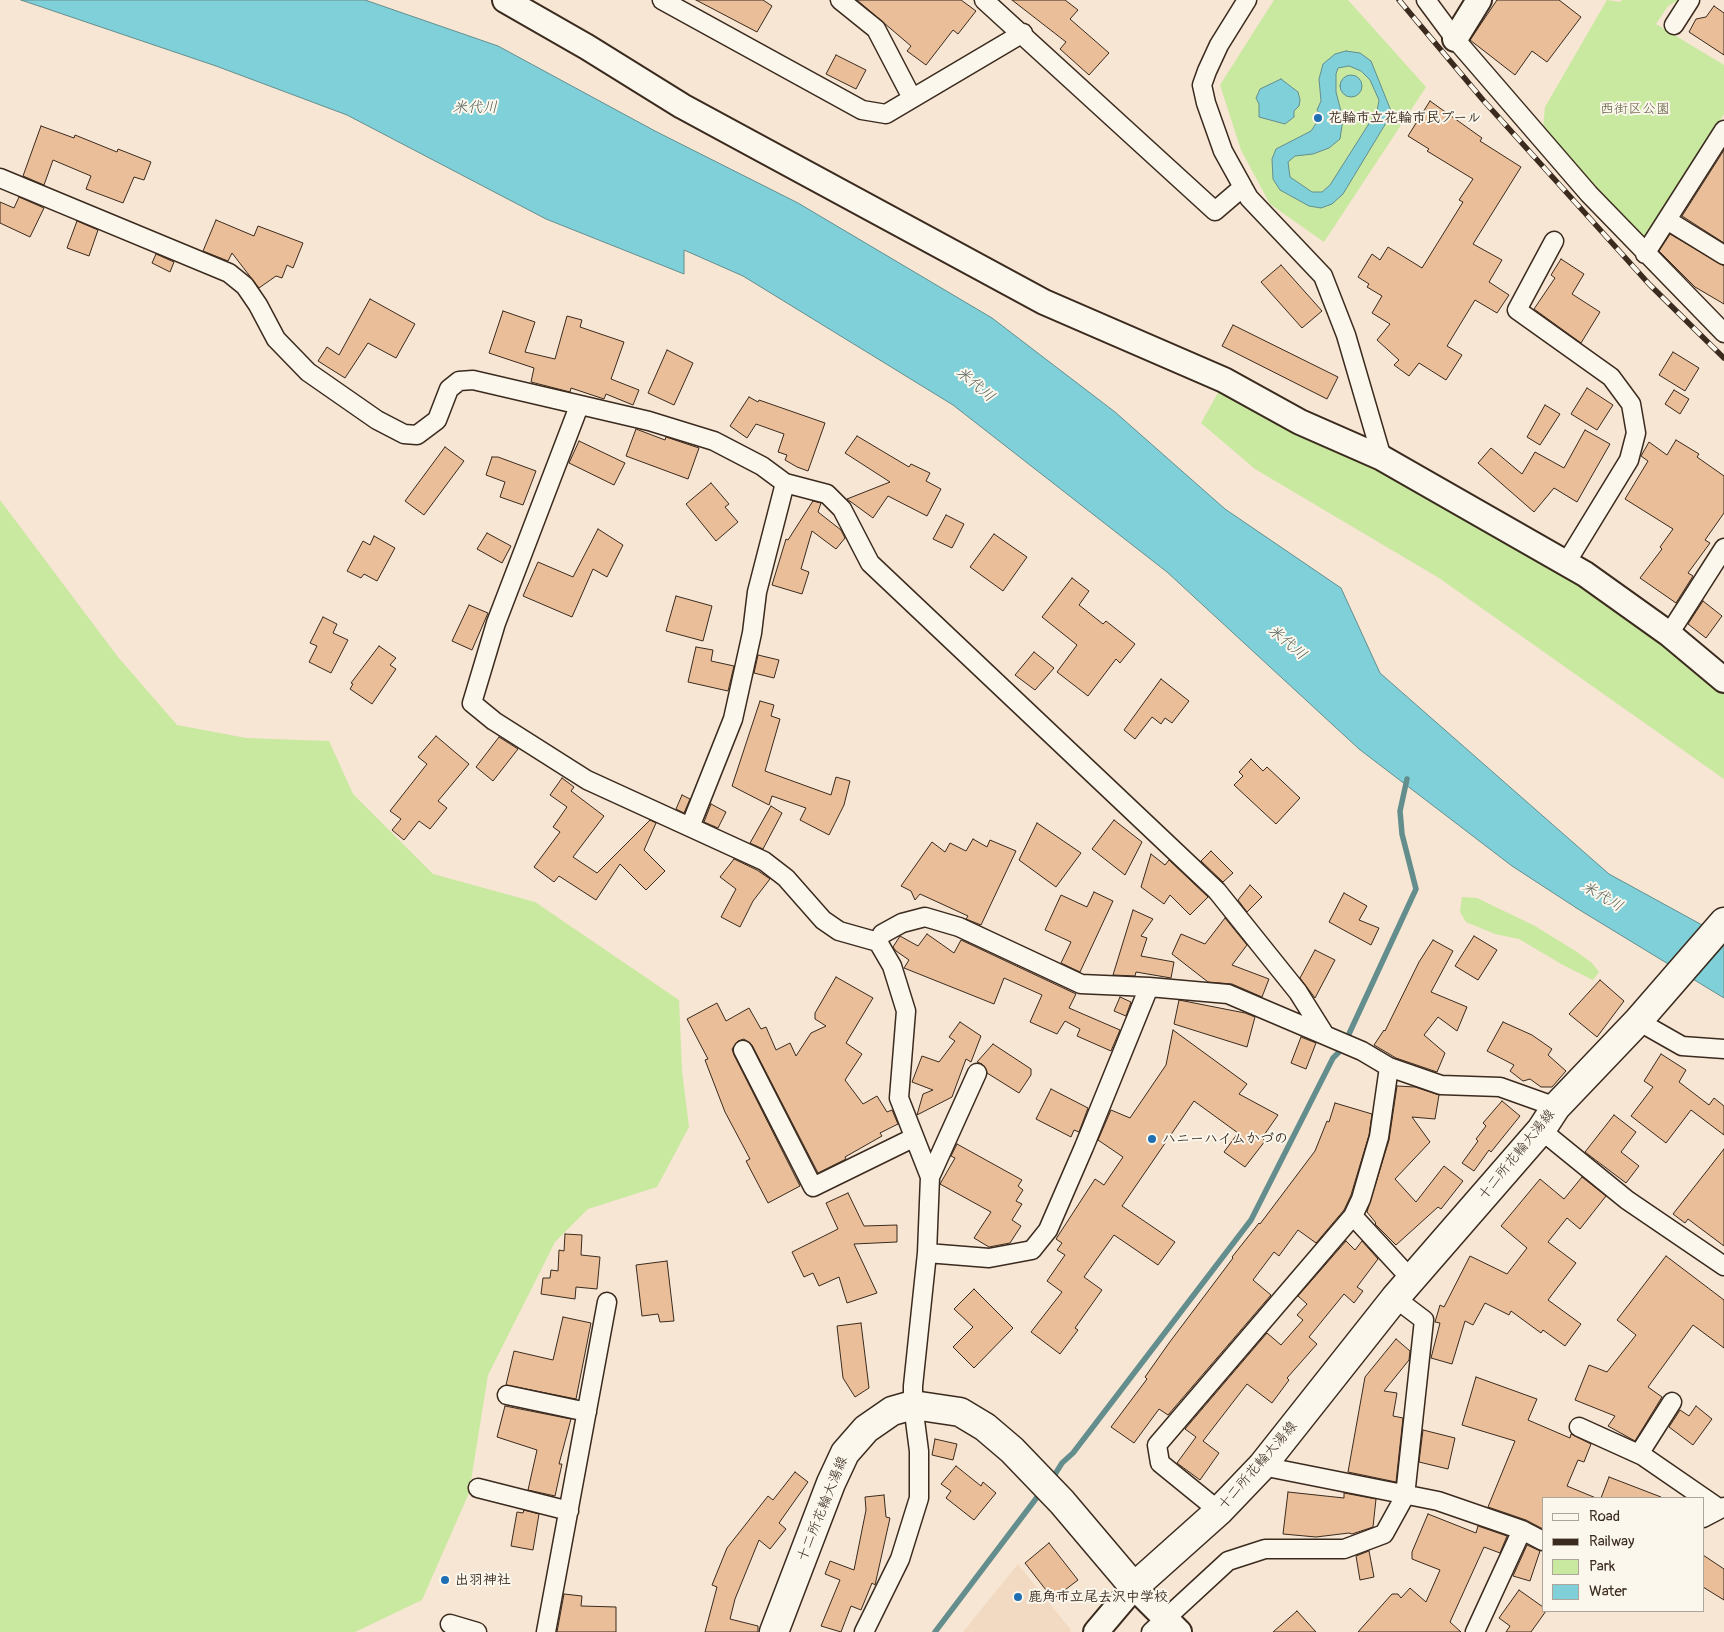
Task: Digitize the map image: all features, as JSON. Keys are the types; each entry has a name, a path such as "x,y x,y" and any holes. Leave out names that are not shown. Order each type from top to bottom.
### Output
{"main road":[{"name":"十二所花輪大湯線","path":"774,1632 831,1483 845,1453 873,1424 892,1411 913,1404 960,1412 985,1428 1012,1450 1062,1502 1134,1587 1220,1511 1262,1466 1403,1288 1541,1130 1556,1107 1638,1021 1724,922"}],"street":[{"path":"505,0 588,47 682,106 1044,302 1224,380 1300,422 1382,458 1566,563 1669,634 1724,680"},
{"path":"662,0 862,110 886,114 1023,33"},
{"path":"840,0 876,29 912,98"},
{"path":"984,0 1023,33 1215,211 1243,187"},
{"path":"1246,0 1218,45 1202,85 1223,151 1249,198 1323,276 1346,335 1382,458"},
{"path":"1426,0 1455,40 1589,194 1724,333"},
{"path":"1455,40 1479,0"},
{"path":"1674,25 1690,0"},
{"path":"1646,254 1724,130"},
{"path":"0,178 229,273 245,286 258,305 276,339 308,372 377,420 404,434 417,435 437,420 449,389 459,381 473,380 648,421 714,441 762,466 785,483 827,494 842,510 870,563 1217,890 1298,992 1325,1035"},
{"path":"1667,220 1724,255"},
{"path":"1554,241 1517,310 1611,376 1631,404 1636,433 1629,460 1566,563"},
{"path":"579,406 496,624 472,702 494,721 587,780 764,861 786,878 823,920 839,930 878,942 892,966 906,1011 899,1098 913,1138 930,1177"},
{"path":"690,827 733,720 752,633 757,592 785,483"},
{"path":"1669,634 1723,550"},
{"path":"878,942 882,934 902,923 925,917 959,927 1081,984 1149,987 1228,994 1362,1051 1389,1067 1441,1085 1500,1087 1556,1107"},
{"path":"927,1253 989,1258 1032,1250 1048,1230 1149,987"},
{"path":"1638,1021 1682,1046 1724,1049"},
{"path":"743,1050 813,1187 913,1138"},
{"path":"1220,1511 1160,1463 1157,1445 1353,1216 1361,1200 1379,1137 1389,1067"},
{"path":"864,1632 900,1559 920,1498 919,1451 913,1404 927,1253 930,1177 977,1073"},
{"path":"1541,1130 1628,1200 1724,1266"},
{"path":"1096,1632 1134,1587 1165,1628 1228,1561 1266,1549 1344,1549 1384,1534 1405,1496 1424,1320 1353,1216"},
{"path":"546,1632 607,1302"},
{"path":"507,1395 587,1412"},
{"path":"1639,1454 1672,1402"},
{"path":"1579,1427 1639,1454 1722,1508 1704,1517"},
{"path":"1262,1466 1370,1486 1405,1496 1438,1501 1522,1530 1542,1540"},
{"path":"478,1488 569,1511"},
{"path":"1475,1632 1522,1530"},
{"path":"450,1624 477,1632"}],"shaded area":[{"name":"鹿角市立尾去沢中学校","path":"1018,1564 1071,1630 1070,1632 963,1632"}],"green space":[{"name":"花輪市立花輪市民プール","path":"1274,0 1348,0 1426,87 1324,242 1270,204 1241,150 1220,85"},
{"name":"西街区公園","path":"1607,0 1620,2 1622,0 1679,0 1668,6 1656,24 1724,65 1724,114 1647,244 1543,128 1545,107"},
{"path":"1219,391 1385,473 1522,548 1609,603 1724,694 1724,779 1439,578 1255,469 1201,423"},
{"path":"0,500 118,657 177,725 246,738 329,741 353,794 433,874 535,902 679,1000 682,1071 689,1127 657,1187 588,1209 555,1242 488,1375 469,1493 422,1600 355,1632 0,1632"},
{"path":"1462,897 1477,898 1535,926 1577,952 1592,963 1599,972 1593,980 1519,939 1495,934 1466,922 1460,912"}],"water":[{"name":"米代川","path":"21,0 365,0 498,46 655,131 798,203 992,318 1115,412 1225,509 1341,588 1380,673 1609,874 1724,937 1724,998 1578,909 1512,866 1359,749 1167,572 953,405 743,276 684,250 684,274 546,219 347,115 216,66"},
{"path":"1346,51 1360,53 1371,61 1391,111 1389,118 1343,194 1332,204 1321,208 1309,206 1280,190 1273,179 1272,159 1276,149 1311,131 1321,116 1317,110 1321,101 1319,79 1323,64 1335,54","holes":["1349,66 1361,71 1370,80 1379,100 1377,111 1330,185 1322,192 1312,192 1290,177 1288,162 1295,156 1313,154 1329,148 1340,139 1343,119 1336,92 1336,74 1338,68"]},
{"path":"1351,75 1361,82 1362,86 1355,96 1351,97 1341,90 1340,86 1347,76"},
{"path":"1281,79 1298,92 1300,100 1299,106 1294,111 1294,117 1285,124 1259,117 1259,104 1256,98 1260,89"}],"building":[{"path":"696,0 763,0 772,6 757,32"},
{"path":"857,0 961,0 976,11 958,34 953,30 926,65 907,51 911,46"},
{"path":"1012,0 1065,0 1078,10 1070,19 1109,53 1089,75 1060,49 1066,42"},
{"path":"1497,0 1559,0 1581,17 1547,62 1532,51 1515,75 1470,40"},
{"path":"1714,6 1724,13 1724,55 1689,32 1696,19 1706,17"},
{"path":"836,55 866,70 856,89 826,74"},
{"path":"1430,101 1482,138 1480,141 1521,167 1473,244 1502,260 1489,282 1509,295 1497,313 1475,300 1447,346 1462,355 1446,380 1419,363 1409,376 1394,365 1399,360 1377,340 1390,324 1372,313 1382,296 1367,287 1369,284 1358,277 1372,254 1380,260 1388,247 1422,268 1463,202 1459,200 1473,179 1427,151 1429,149 1408,136"},
{"path":"41,126 74,138 75,135 117,152 118,149 151,162 144,180 134,177 123,203 86,189 91,176 53,160 44,185 23,176"},
{"path":"1724,150 1724,243 1682,216"},
{"path":"19,197 44,208 30,237 0,223 0,202 14,208"},
{"path":"216,220 254,236 258,226 303,243 293,268 287,265 282,278 276,276 259,288 232,253 228,261 203,251"},
{"path":"77,221 98,230 89,256 67,248"},
{"path":"1670,234 1724,266 1724,304 1695,287 1659,251"},
{"path":"156,254 174,262 170,272 152,263"},
{"path":"1561,259 1584,274 1572,294 1600,312 1581,343 1534,309 1555,278 1551,275"},
{"path":"1281,265 1322,311 1302,328 1261,282"},
{"path":"370,299 415,324 396,358 368,343 345,378 318,361 327,347 339,355"},
{"path":"503,311 535,322 525,352 555,359 567,316 582,320 580,327 624,342 611,379 639,390 633,405 606,394 604,399 571,388 570,392 531,382 534,368 489,353"},
{"path":"1233,325 1338,377 1327,399 1222,346"},
{"path":"667,350 693,363 674,405 648,393"},
{"path":"1673,352 1699,368 1685,391 1659,375"},
{"path":"1587,388 1613,405 1597,430 1571,414"},
{"path":"1674,390 1689,399 1680,414 1665,404"},
{"path":"749,397 758,402 759,400 825,423 808,471 785,460 787,455 778,452 784,434 756,424 747,438 730,426"},
{"path":"1545,405 1560,414 1540,445 1527,437"},
{"path":"636,429 665,440 666,437 699,448 688,479 626,456"},
{"path":"1585,430 1610,444 1577,502 1554,488 1534,512 1478,463 1491,448 1522,474 1535,452 1564,468"},
{"path":"857,436 909,467 911,464 930,473 926,481 941,489 927,516 888,496 873,518 847,499 890,482 845,453"},
{"path":"1676,440 1699,454 1697,457 1724,476 1724,513 1705,540 1710,543 1688,573 1693,576 1676,603 1640,578 1662,549 1660,547 1673,529 1625,499 1648,461 1641,456 1649,442 1667,455"},
{"path":"579,441 625,463 614,485 569,463"},
{"path":"445,447 464,461 424,515 405,501"},
{"path":"492,457 498,457 536,471 523,505 500,497 505,482 486,475"},
{"path":"711,483 729,504 725,507 738,522 716,541 686,504"},
{"path":"813,501 821,503 818,512 841,530 845,538 836,549 812,531 801,569 809,572 802,594 772,585 786,539 788,540"},
{"path":"946,515 964,524 952,548 933,539"},
{"path":"598,529 623,545 607,577 593,569 572,617 523,596 538,562 573,577"},
{"path":"487,533 511,546 502,563 477,549"},
{"path":"994,534 1027,557 1003,591 970,567"},
{"path":"374,536 395,548 377,581 364,574 361,578 347,571 363,541 370,545"},
{"path":"1072,578 1089,591 1079,605 1103,624 1106,621 1135,644 1120,663 1116,659 1088,696 1057,672 1077,645 1042,617"},
{"path":"676,596 712,606 703,641 666,631"},
{"path":"1703,601 1722,616 1706,638 1688,624"},
{"path":"469,605 488,613 472,650 452,641"},
{"path":"323,617 337,624 333,633 348,640 331,673 309,662 317,646 310,643"},
{"path":"379,646 396,658 390,665 396,669 372,704 350,689 353,684 351,683"},
{"path":"696,647 713,650 711,661 734,666 728,691 688,682"},
{"path":"1034,652 1054,668 1035,690 1015,675"},
{"path":"758,655 779,660 774,678 754,673"},
{"path":"1161,679 1189,701 1172,723 1165,718 1161,724 1152,717 1135,739 1124,730"},
{"path":"760,701 774,705 771,716 780,719 765,771 831,795 836,777 850,781 844,805 829,835 800,820 806,808 772,796 769,805 732,786"},
{"path":"436,736 469,764 438,801 447,808 430,829 419,821 404,840 392,830 401,819 390,811 427,764 418,757"},
{"path":"499,737 518,749 493,781 476,767"},
{"path":"1251,759 1263,771 1267,767 1300,798 1276,824 1234,785 1243,776 1239,772"},
{"path":"562,778 574,787 571,791 604,816 573,857 597,873 650,820 656,823 644,850 665,871 646,890 620,864 596,900 559,876 554,882 534,867 560,832 553,827 567,807 550,795"},
{"path":"682,795 690,799 684,813 676,809"},
{"path":"711,804 726,812 718,828 704,822"},
{"path":"771,806 782,813 763,849 750,843"},
{"path":"1114,820 1142,842 1125,875 1092,849"},
{"path":"1037,823 1081,853 1056,887 1019,860"},
{"path":"973,839 987,847 990,840 1016,851 981,925 966,919 968,916 920,894 915,900 911,891 901,886 932,842 945,852 950,843 966,851"},
{"path":"1211,851 1233,873 1223,882 1201,861"},
{"path":"1151,854 1165,865 1169,860 1208,897 1190,915 1170,895 1164,904 1141,887"},
{"path":"734,859 757,870 770,879 753,901 740,927 721,917 736,889 720,877"},
{"path":"1250,885 1262,897 1247,912 1238,900"},
{"path":"1094,892 1113,901 1080,972 1061,963 1071,942 1045,930 1061,895 1087,907"},
{"path":"1344,893 1367,906 1359,920 1379,928 1371,945 1329,922"},
{"path":"1133,910 1153,919 1141,936 1147,938 1141,956 1174,962 1171,978 1136,972 1135,976 1113,975"},
{"path":"1225,918 1247,945 1232,965 1269,979 1262,997 1232,984 1208,982 1172,954 1181,934 1205,944"},
{"path":"927,934 954,953 961,940 1076,994 1069,1008 1120,1030 1111,1051 1077,1036 1080,1029 1065,1021 1057,1034 1030,1022 1042,995 1004,978 994,1004 904,968 909,960 893,947 900,936 918,946"},
{"path":"1474,936 1497,950 1478,980 1455,966"},
{"path":"1433,940 1453,951 1431,992 1467,1007 1457,1031 1438,1017 1424,1035 1445,1053 1437,1072 1396,1058 1374,1045 1385,1031 1419,962"},
{"path":"1315,950 1335,960 1315,998 1300,978"},
{"path":"836,977 873,998 846,1043 862,1054 845,1080 863,1104 877,1096 887,1112 892,1110 898,1124 880,1133 882,1136 845,1157 846,1159 818,1173 752,1045 744,1039 738,1041 732,1049 734,1055 800,1186 768,1203 746,1161 750,1159 725,1112 705,1060 708,1059 687,1019 717,1003 726,1021 749,1008 761,1029 766,1027 776,1050 790,1043 796,1056 811,1033 826,1026 815,1019 815,1013"},
{"path":"1600,980 1624,1001 1597,1037 1569,1014"},
{"path":"1120,997 1131,1002 1126,1016 1114,1011"},
{"path":"1179,1000 1245,1013 1255,1017 1247,1047 1174,1024"},
{"path":"960,1022 981,1036 971,1062 966,1059 952,1097 917,1115 923,1094 933,1090 912,1082 922,1056 939,1062 955,1041 949,1037"},
{"path":"1503,1022 1532,1035 1552,1049 1548,1055 1566,1071 1552,1087 1541,1087 1530,1079 1523,1081 1510,1071 1514,1065 1487,1051"},
{"path":"1173,1030 1247,1084 1239,1094 1278,1115 1262,1138 1265,1141 1245,1167 1224,1152 1238,1133 1194,1101 1122,1206 1175,1242 1158,1265 1114,1235 1084,1277 1102,1290 1075,1328 1078,1330 1060,1354 1031,1332 1062,1292 1047,1281 1065,1255 1057,1250 1062,1243 1056,1239 1095,1179 1104,1185 1123,1157 1098,1140 1111,1110 1130,1118 1166,1065"},
{"path":"1301,1037 1316,1043 1306,1069 1291,1063"},
{"path":"993,1044 1031,1069 1031,1075 1019,1093 987,1073 982,1064 977,1062"},
{"path":"1661,1054 1686,1070 1679,1082 1709,1105 1714,1098 1724,1106 1724,1135 1691,1110 1666,1143 1631,1116 1653,1087 1644,1081"},
{"path":"1397,1086 1415,1087 1439,1095 1435,1119 1412,1117 1430,1142 1395,1179 1416,1202 1444,1166 1463,1181 1441,1209 1438,1207 1396,1245 1375,1224 1367,1212 1389,1140"},
{"path":"1051,1089 1088,1108 1079,1132 1074,1130 1071,1137 1036,1119"},
{"path":"1502,1101 1520,1116 1491,1152 1489,1150 1474,1171 1462,1163 1486,1126 1483,1123"},
{"path":"1335,1103 1372,1114 1369,1135 1351,1195 1344,1210 1316,1243 1298,1230 1279,1256 1274,1252 1253,1280 1271,1295 1168,1415 1159,1409 1134,1443 1111,1427 1232,1257 1260,1224 1315,1151 1327,1121 1329,1122"},
{"path":"1614,1115 1636,1132 1621,1152 1639,1166 1626,1183 1585,1152"},
{"path":"957,1144 1022,1180 1018,1186 1023,1190 1016,1201 1022,1204 1012,1220 1021,1226 1010,1243 989,1247 974,1238 991,1212 940,1184 955,1158 951,1156"},
{"path":"1724,1149 1724,1246 1688,1219 1685,1223 1673,1214"},
{"path":"1582,1177 1606,1196 1580,1229 1567,1218 1548,1242 1576,1263 1548,1300 1581,1324 1565,1346 1543,1330 1541,1333 1511,1311 1509,1315 1485,1303 1473,1325 1465,1321 1452,1364 1431,1358 1440,1323 1435,1322 1440,1305 1444,1307 1470,1256 1507,1274 1527,1248 1501,1226 1540,1179 1564,1199"},
{"path":"848,1193 864,1226 897,1225 897,1242 854,1244 877,1293 847,1303 839,1277 819,1286 813,1273 804,1277 792,1252 838,1229 826,1203"},
{"path":"565,1234 582,1235 581,1255 600,1257 597,1289 576,1287 575,1299 541,1294 543,1278 550,1278 551,1270 558,1271 559,1250 564,1251"},
{"path":"1346,1241 1355,1250 1362,1241 1378,1259 1357,1287 1363,1291 1354,1303 1344,1294 1309,1337 1317,1344 1287,1378 1289,1380 1272,1403 1247,1384 1203,1441 1219,1453 1200,1480 1177,1463 1196,1437 1185,1429 1267,1333 1281,1345 1303,1320 1297,1315 1307,1304 1298,1296"},
{"path":"1666,1256 1724,1300 1724,1348 1693,1325 1648,1387 1662,1397 1635,1441 1608,1426 1615,1416 1575,1400 1589,1365 1607,1372 1636,1335 1617,1320"},
{"path":"667,1261 674,1321 660,1322 658,1314 642,1316 636,1265"},
{"path":"974,1289 1013,1328 974,1368 953,1347 973,1327 954,1309"},
{"path":"563,1317 591,1323 576,1399 506,1385 514,1351 553,1360"},
{"path":"861,1323 869,1388 855,1397 843,1378 837,1326"},
{"path":"1396,1339 1410,1351 1409,1360 1384,1391 1397,1393 1393,1416 1403,1418 1396,1482 1348,1472 1365,1377"},
{"path":"1476,1377 1537,1399 1528,1420 1570,1438 1571,1434 1591,1444 1584,1462 1578,1460 1567,1486 1594,1497 1542,1497 1542,1528 1526,1520 1488,1507 1515,1441 1462,1425"},
{"path":"505,1406 571,1419 559,1464 562,1464 555,1496 528,1490 537,1450 497,1437"},
{"path":"1696,1406 1712,1419 1693,1445 1669,1427 1680,1410 1689,1416"},
{"path":"1423,1430 1455,1438 1448,1469 1419,1462"},
{"path":"935,1439 957,1444 953,1460 932,1455"},
{"path":"956,1466 981,1486 983,1482 996,1493 974,1520 946,1498 951,1491 941,1484"},
{"path":"795,1472 808,1482 779,1523 786,1529 770,1549 759,1540 735,1599 730,1619 758,1626 758,1632 705,1632 717,1587 712,1585 727,1548 768,1496 773,1500"},
{"path":"1609,1477 1661,1497 1601,1497"},
{"path":"1288,1492 1344,1498 1344,1493 1376,1499 1373,1527 1352,1534 1316,1537 1283,1534"},
{"path":"884,1495 886,1517 890,1518 875,1585 872,1583 861,1610 851,1606 841,1632 821,1626 840,1580 825,1574 830,1561 854,1570 866,1510 865,1497"},
{"path":"524,1510 539,1514 533,1550 511,1546 517,1512 523,1513"},
{"path":"1428,1514 1476,1533 1478,1526 1507,1536 1500,1553 1484,1547 1450,1622 1461,1632 1358,1632 1392,1594 1398,1594 1401,1598 1410,1588 1426,1602 1440,1570 1412,1559 1412,1552"},
{"path":"1049,1543 1078,1580 1053,1599 1025,1563"},
{"path":"1527,1545 1540,1551 1530,1581 1513,1576"},
{"path":"1369,1551 1374,1577 1360,1580 1356,1556"},
{"path":"1704,1556 1724,1569 1724,1600 1704,1588"},
{"path":"1519,1590 1542,1606 1542,1612 1545,1612 1531,1632 1506,1632 1510,1626 1499,1618"},
{"path":"564,1594 582,1596 581,1606 616,1607 616,1632 557,1632"},
{"path":"1297,1611 1316,1632 1273,1632"}],"waterway":[{"path":"1052,1479 1062,1463 1073,1453 1251,1220 1333,1058 1342,1049 1416,889 1402,834 1400,811 1407,779"},
{"path":"935,1632 1041,1492"}],"railway":[{"path":"1399,0 1483,100 1649,284 1724,358"}],"place":[{"name":"花輪市立花輪市民プール","path":"1318,118"},
{"name":"ハニーハイムかづの","path":"1152,1139"},
{"name":"出羽神社","path":"445,1580"},
{"name":"鹿角市立尾去沢中学校","path":"1018,1597"}]}
